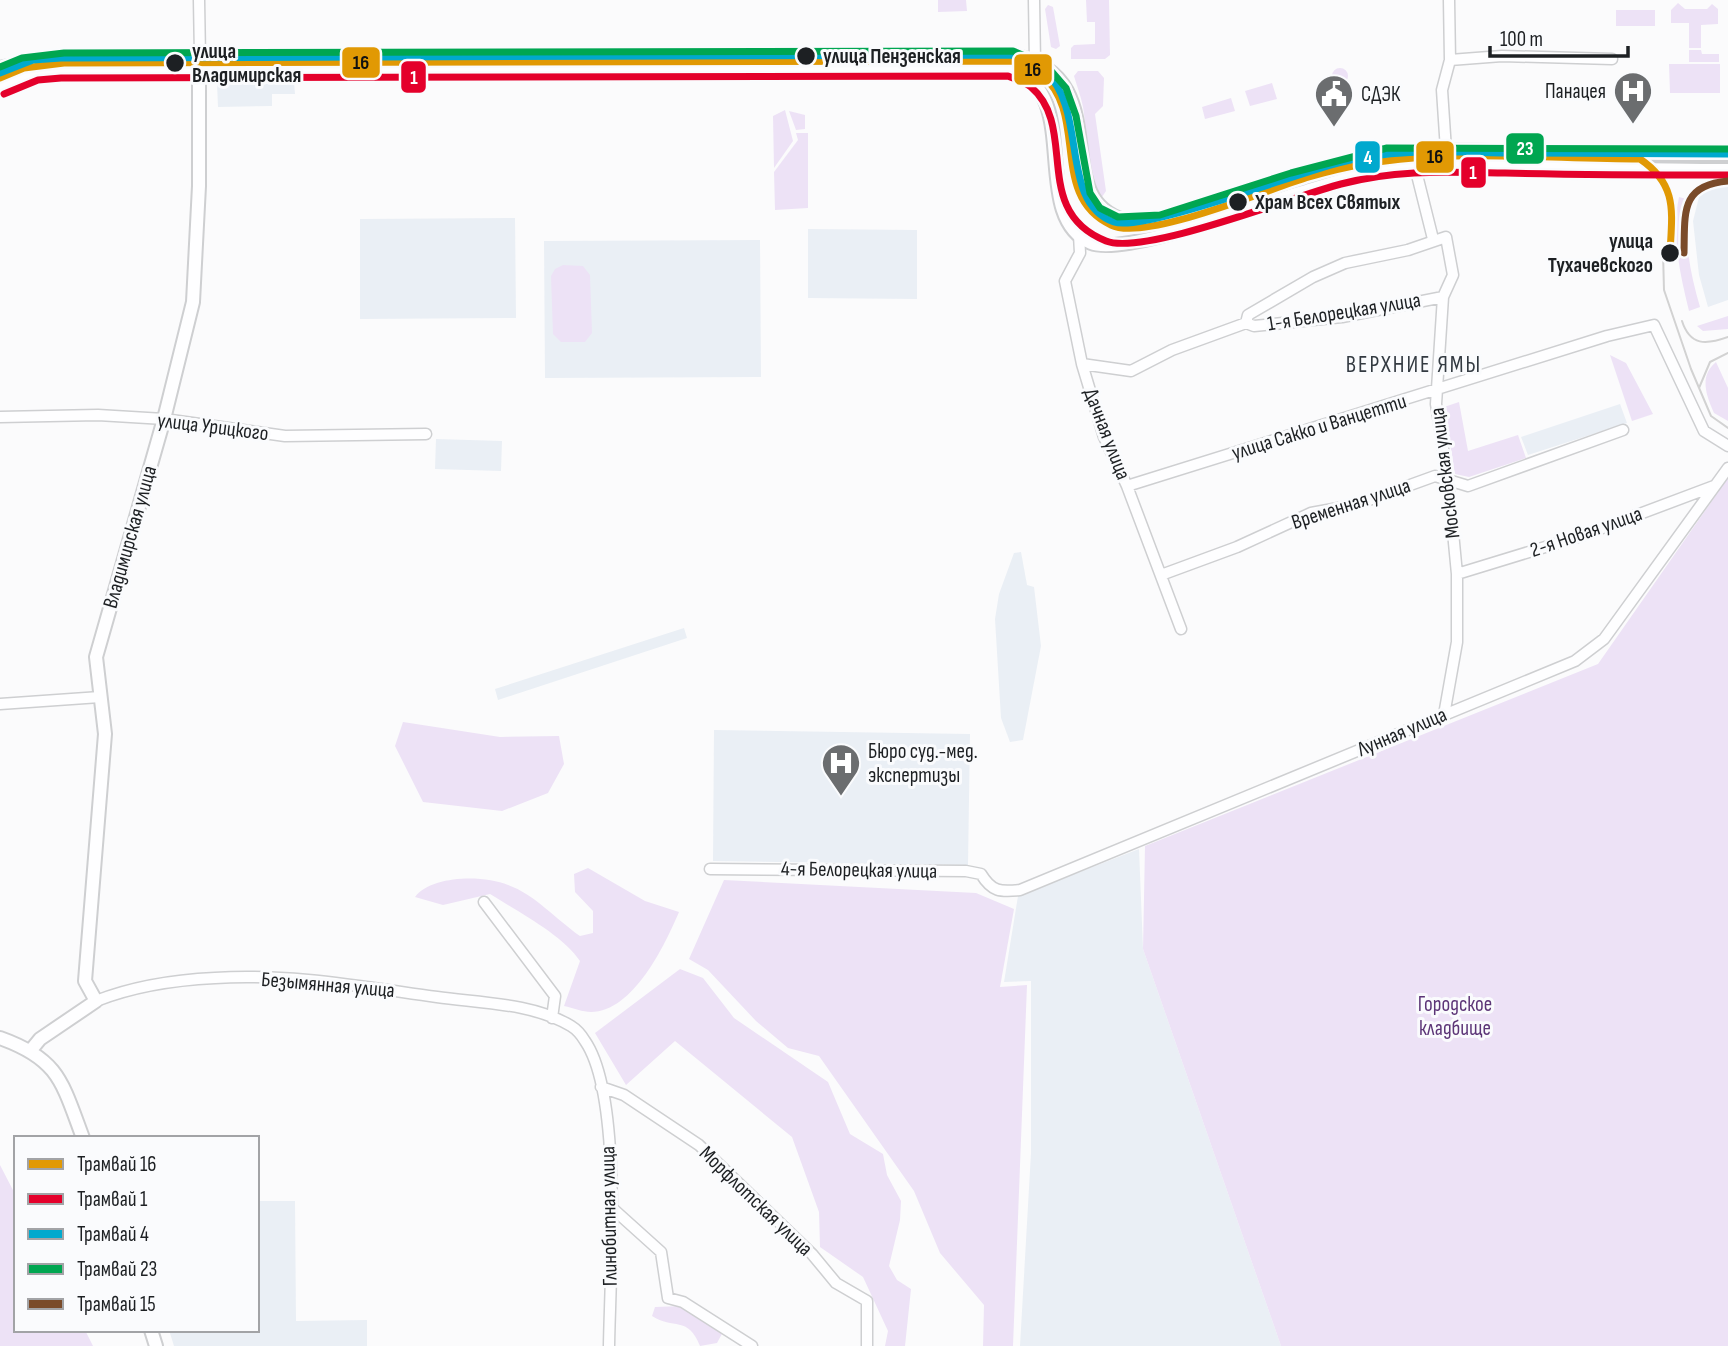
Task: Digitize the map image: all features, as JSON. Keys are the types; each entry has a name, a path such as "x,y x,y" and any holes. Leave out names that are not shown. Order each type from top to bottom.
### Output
{"main road":[{"path":"0,68 23,61 200,57 1013,55 1038,63 1058,78 1073,101 1086,183 1092,196 1101,208 1124,220 1135,222 1167,217 1362,159 1411,152 1446,150 1728,153"},
{"name":"Владимирская улица","path":"96,1001 85,981 105,734 96,657 164,419 193,302 199,186 200,57"},
{"path":"1034,82 1038,63"},
{"path":"0,88 16,79 37,73 444,69 1006,70 1019,72 1042,91 1064,211 1079,235 1101,245 1133,244 1378,171 1415,167 1728,170"},
{"name":"Безымянная улица","path":"31,1050 40,1039 96,1001"},
{"path":"0,1038 31,1050 46,1060 57,1074 82,1136"}],"street":[{"path":"199,0 200,57"},
{"path":"1034,0 1038,63"},
{"path":"1446,150 1442,89 1450,60 1449,0"},
{"path":"1450,60 1502,57 1612,59"},
{"name":"Московская улица","path":"1415,167 1433,239 1446,237 1453,275 1443,297 1436,391 1457,574 1457,642 1444,715"},
{"name":"Дачная улица","path":"1079,235 1080,253 1065,281 1082,364 1104,438 1127,486 1181,629"},
{"name":"1-я Белорецкая улица","path":"1246,323 1248,314 1313,277 1345,263 1408,250 1433,239"},
{"name":"1-я Белорецкая улица","path":"1082,364 1131,371 1172,350 1246,323 1254,326 1342,317 1443,297"},
{"name":"улица Сакко и Ванцетти","path":"1127,486 1607,336 1654,326 1703,430 1728,446"},
{"name":"улица Урицкого","path":"0,417 98,415 164,419 285,436 426,434"},
{"name":"Временная улица","path":"1161,576 1237,547 1311,513 1355,505 1435,476 1468,486 1623,430"},
{"name":"Лунная улица","path":"999,892 1020,890 1576,661 1604,639 1728,468"},
{"name":"2-я Новая улица","path":"1457,574 1581,536 1715,485"},
{"path":"0,704 100,697"},
{"name":"4-я Белорецкая улица","path":"710,869 966,871 981,874 989,887 999,892"},
{"path":"484,902 555,996 552,1018"},
{"name":"Безымянная улица","path":"96,1001 130,988 217,978 282,979 380,988 508,1005 573,1027 586,1042 595,1060 601,1087"},
{"name":"Глинобитная улица","path":"601,1087 608,1134 611,1207 609,1346"},
{"name":"Морфлотская улица","path":"601,1087 624,1095 699,1145 812,1254 836,1283 867,1301 867,1346"},
{"path":"611,1207 661,1252 668,1298 682,1302 752,1346"}],"shaded area":[{"path":"294,82 295,94 272,94 272,106 218,107 217,83"},
{"path":"1702,185 1728,185 1728,300 1708,307 1699,275 1693,221"},
{"path":"515,218 516,318 360,319 360,219"},
{"path":"808,229 917,230 917,299 808,298"},
{"path":"760,240 761,377 545,378 544,241"},
{"path":"1620,404 1627,423 1528,455 1521,437"},
{"path":"436,439 502,441 501,471 435,469"},
{"path":"1021,552 1027,585 1034,587 1041,646 1023,740 1010,742 1001,718 995,619 999,594 1014,553"},
{"path":"684,628 687,638 498,700 495,689"},
{"name":"Бюро суд.-мед. экспертизы","path":"714,730 970,734 968,865 713,861"},
{"path":"1139,849 1143,949 1281,1346 1020,1346 1031,1153 1031,981 1004,982 1018,896"},
{"path":"259,1201 295,1201 296,1321 367,1320 367,1346 174,1346 170,1332 259,1332"}],"green space":[{"path":"938,0 966,0 967,11 938,12"},
{"path":"1086,0 1109,0 1110,55 1105,59 1071,59 1071,48 1074,45 1095,44 1095,22 1087,22"},
{"path":"1678,3 1685,9 1707,9 1712,4 1718,9 1718,24 1701,25 1701,48 1689,48 1689,23 1671,23 1671,10"},
{"path":"1048,5 1053,7 1060,46 1056,49 1051,47 1045,9"},
{"path":"1616,10 1655,10 1655,26 1616,26"},
{"path":"1689,50 1701,50 1702,54 1719,54 1719,62 1689,62"},
{"path":"1669,64 1720,64 1720,93 1670,93"},
{"path":"1337,68 1343,68 1348,76 1346,82 1337,84 1332,79 1332,73"},
{"path":"1078,71 1098,71 1104,78 1103,106 1095,114 1106,191 1102,197 1091,179 1083,107 1074,76"},
{"path":"1272,83 1277,99 1250,106 1245,91"},
{"path":"1231,98 1235,111 1205,119 1202,107"},
{"path":"785,110 793,141 774,168 773,116"},
{"path":"789,111 805,115 805,129 796,130"},
{"path":"796,133 808,133 808,208 775,210 774,172 798,140"},
{"path":"1679,197 1690,200 1688,253 1700,307 1689,311 1676,240"},
{"path":"563,265 583,266 590,275 592,333 585,342 561,342 553,334 551,276 555,269"},
{"path":"1728,316 1728,329 1703,331 1697,326"},
{"path":"1610,355 1626,363 1653,414 1632,421"},
{"path":"1716,362 1728,388 1728,421 1714,413 1707,393 1707,373"},
{"path":"1459,402 1468,451 1518,435 1526,458 1469,477 1455,474 1444,407"},
{"name":"Городское кладбище","path":"1728,478 1728,1346 1281,1346 1143,949 1145,846 1598,664"},
{"path":"403,722 500,737 559,736 564,764 548,793 502,811 423,802 395,746"},
{"path":"588,868 645,901 679,912 656,958 634,989 606,1009 591,1012 564,1006 580,961 563,942 539,924 490,894 443,905 415,897 433,884 446,881 473,879 498,882 518,889 580,936 593,933 593,911 575,892 574,874"},
{"path":"724,880 976,893 1014,909 1000,987 1027,985 1013,1346 983,1346 984,1305 940,1253 914,1191 819,1056 788,1048 756,1021 708,970 689,959"},
{"path":"680,969 703,978 734,1018 828,1082 850,1134 883,1154 887,1175 901,1201 900,1220 889,1266 897,1280 911,1289 905,1346 885,1346 888,1331 863,1277 820,1247 819,1212 792,1137 675,1041 626,1085 595,1033"},
{"path":"0,1165 14,1192 14,1332 86,1332 93,1346 0,1346"},
{"path":"683,1306 723,1332 717,1343 700,1346 690,1330 652,1316 655,1307"}],"tram line":[{"name":"23","path":"0,67 22,58 64,53 1013,51 1046,65 1066,88 1076,116 1090,193 1100,208 1118,217 1160,215 1291,173 1387,148 1728,149"},
{"name":"4","path":"0,73 33,60 61,58 1012,55 1042,68 1058,88 1066,109 1079,176 1086,196 1097,211 1114,222 1131,223 1222,200 1338,163 1380,155 1442,152 1728,154"},
{"name":"16","path":"0,78 24,68 64,63 1012,61 1041,74 1055,91 1064,110 1074,175 1080,195 1092,212 1111,225 1128,228 1178,220 1309,177 1390,160 1473,156 1640,159 1652,169 1667,189 1672,225 1670,253"},
{"name":"1","path":"4,94 38,80 61,78 1008,76 1031,87 1045,104 1052,124 1062,190 1069,210 1083,227 1106,241 1125,243 1185,233 1341,184 1382,176 1443,172 1728,175"},
{"name":"15","path":"1684,253 1686,214 1693,195 1701,188 1728,181"},
{"path":"1663,252 1664,290 1691,369 1711,416 1728,428"},
{"path":"1682,321 1694,339 1706,342 1728,337"},
{"path":"1699,388 1710,362 1728,353"}],"place":[{"name":"улица Пензенская","path":"806,56"},
{"name":"улица Владимирская","path":"175,63"},
{"name":"Панацея","path":"1633,125"},
{"name":"СДЭК","path":"1334,128"},
{"name":"Храм Всех Святых","path":"1238,202"},
{"name":"улица Тухачевского","path":"1670,253"},
{"name":"Бюро суд.-мед. экспертизы","path":"841,797"}],"district":[{"name":"ВЕРХНИЕ ЯМЫ","path":"1414,365"}]}
